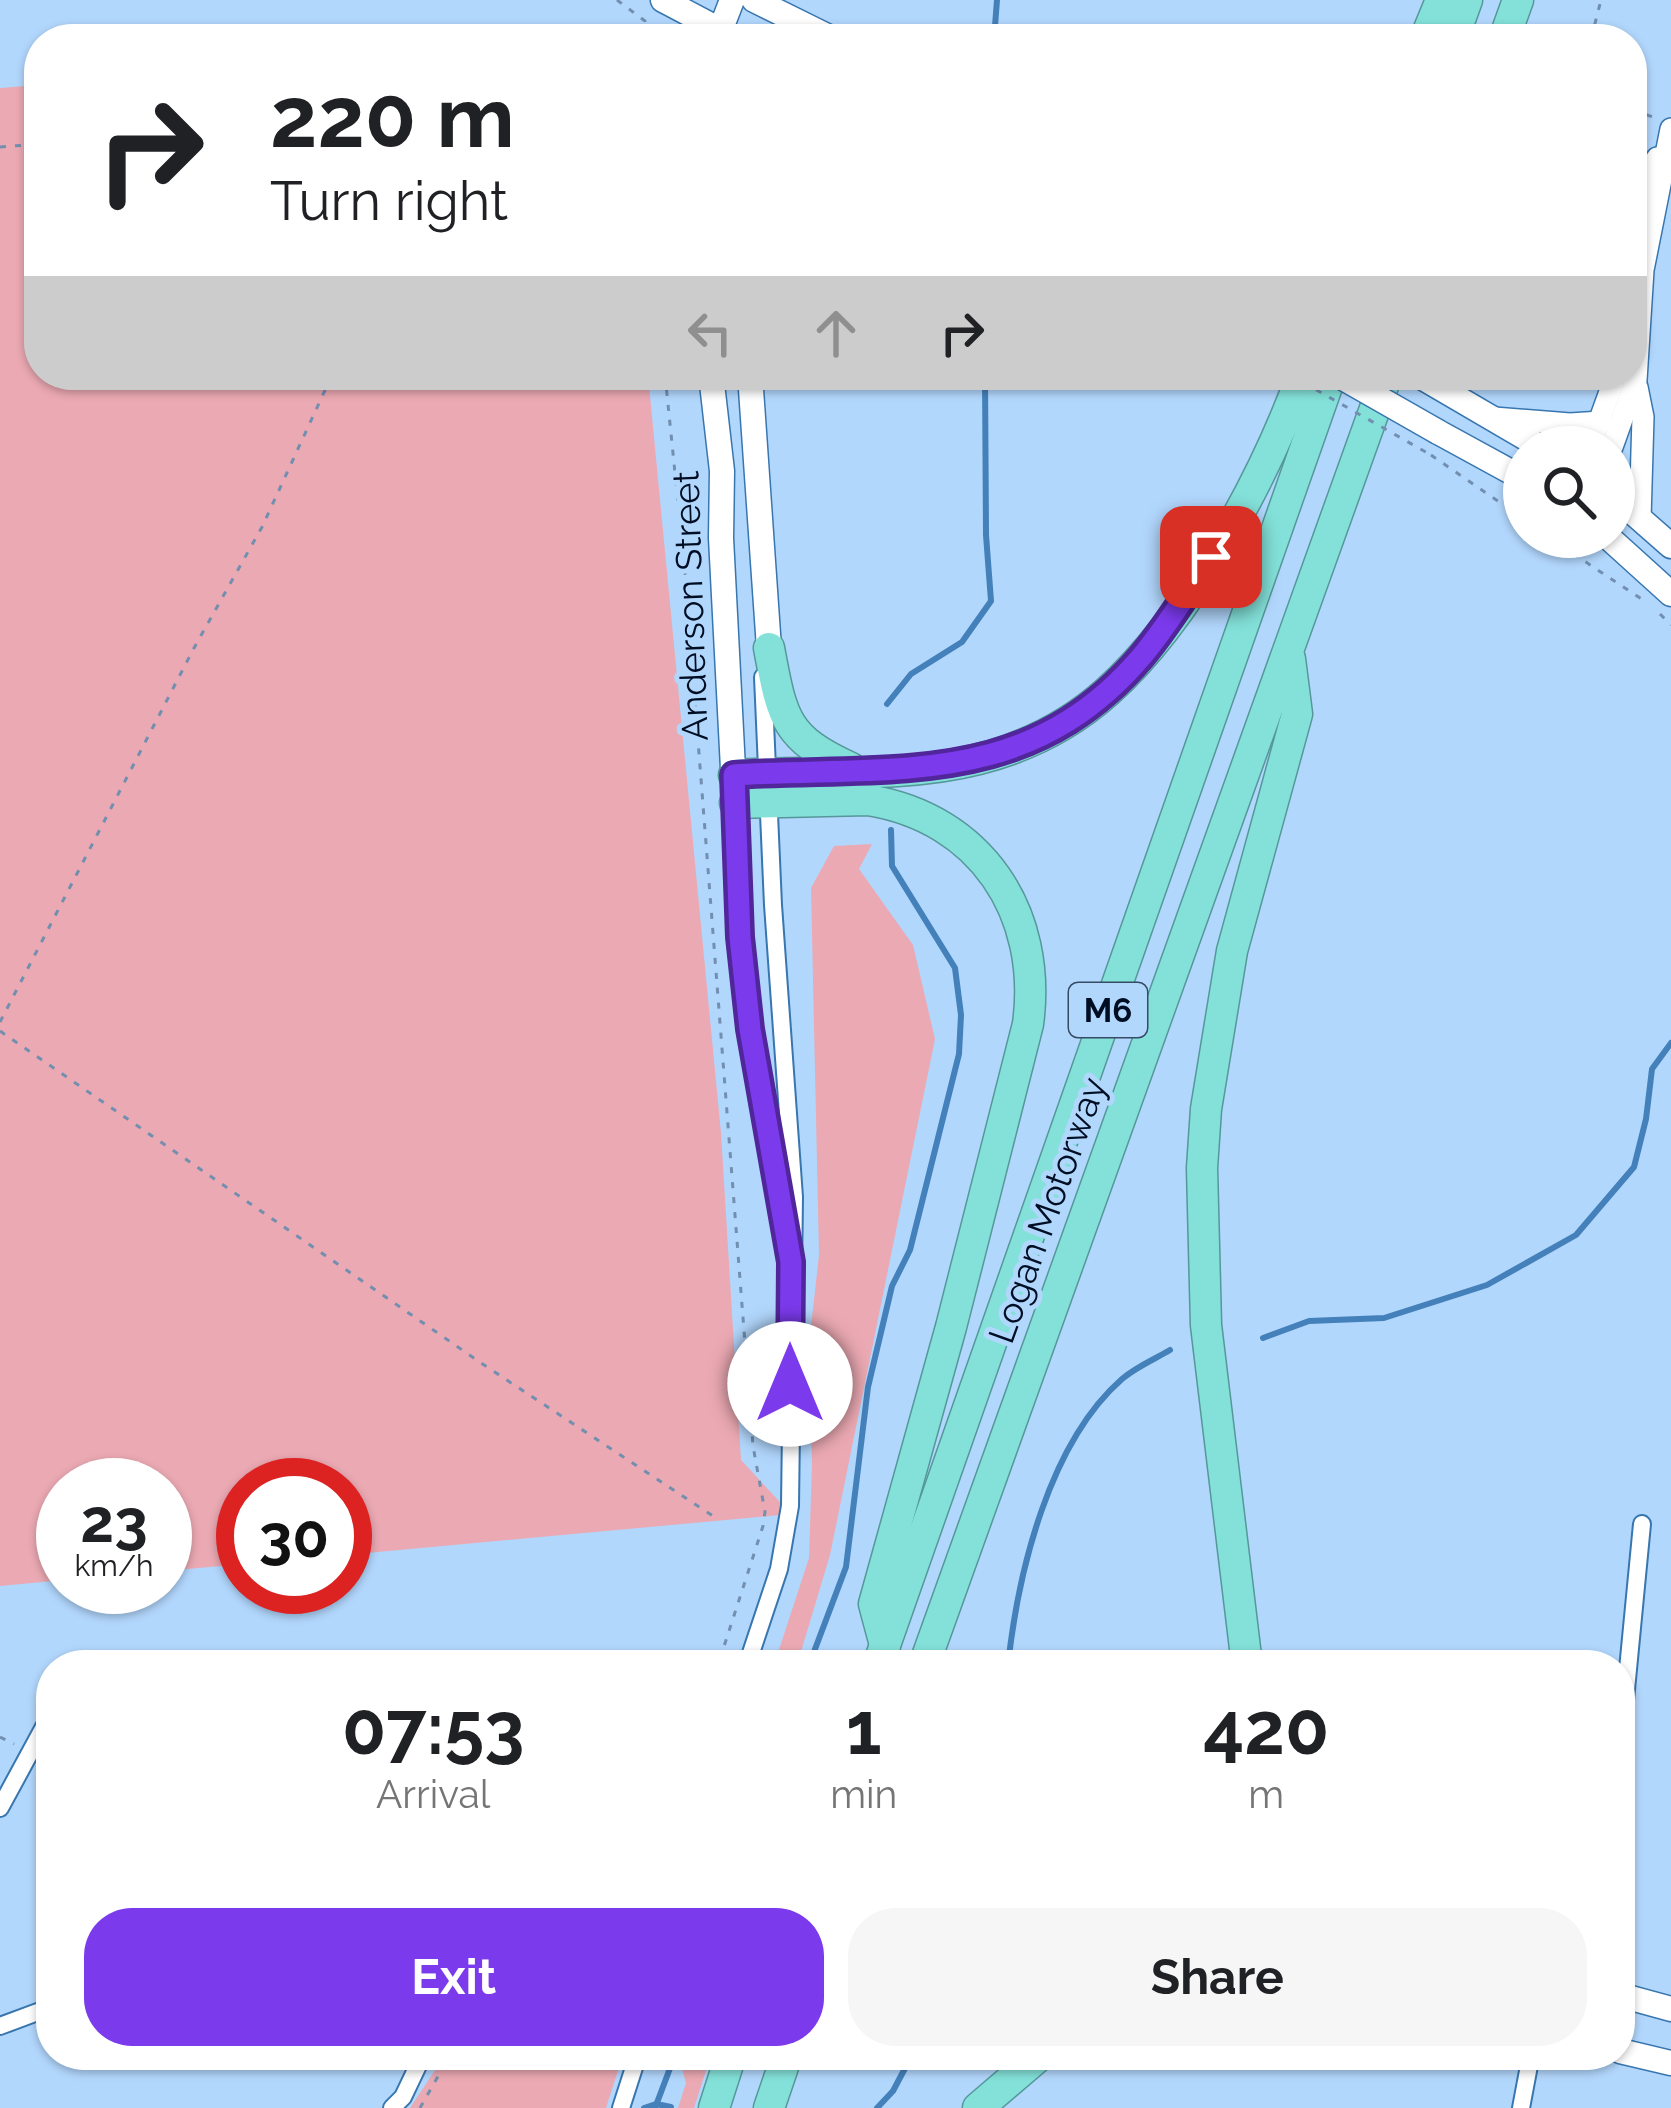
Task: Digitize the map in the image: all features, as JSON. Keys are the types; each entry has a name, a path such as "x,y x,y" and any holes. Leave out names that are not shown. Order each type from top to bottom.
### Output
{"highway":[{"path":"734,789 856,770 948,766 1004,752 1064,724 1107,692 1166,624 1236,516 1295,390"},
{"name":"Logan Motorway","path":"883,1650 1329,390"},
{"name":"Logan Motorway","path":"929,1650 1382,390"},
{"path":"769,648 776,688 796,735 856,770"},
{"path":"1245,1650 1205,1325 1202,1168 1206,1109 1232,951 1297,714 1289,653"},
{"path":"767,787 889,803 935,822 988,865 1016,909 1028,949 1028,1024 952,1327 874,1604 880,1650"},
{"path":"714,2108 726,2070"},
{"path":"769,2108 782,2070"},
{"path":"978,2108 1022,2070"}],"main road":[{"path":"663,0 686,18"},
{"path":"754,0 782,7 809,24"},
{"name":"Anderson Street","path":"713,390 722,471 734,789"},
{"name":"Anderson Street","path":"751,390 769,648"},
{"path":"1356,390 1434,444 1503,471"},
{"path":"1443,390 1505,426"},
{"path":"1635,515 1671,546"},
{"path":"1631,558 1671,594"},
{"path":"1635,1999 1671,2009"},
{"path":"1635,2055 1671,2063"}],"street":[{"path":"1647,175 1664,124"},
{"path":"1647,242 1664,124"},
{"path":"1599,426 1619,390"},
{"path":"1616,426 1624,390"},
{"path":"1631,390 1642,417 1640,519"},
{"path":"1492,418 1601,422"},
{"name":"Anderson Street","path":"752,1650 779,1569 790,1506 794,1197 767,787 763,679 769,648"},
{"name":"Anderson Street","path":"734,789 740,937 750,1029 791,1262"},
{"path":"1630,1650 1642,1524"},
{"path":"0,1808 36,1742"},
{"path":"0,2026 36,2013"},
{"path":"392,2108 416,2070"},
{"path":"621,2108 633,2070"},
{"path":"1521,2108 1528,2070"}],"path":[{"path":"617,0 645,24"},
{"path":"0,1022 262,527 325,390"},
{"path":"667,390 753,1446 765,1512 723,1650"},
{"path":"1321,390 1434,444 1503,502"},
{"path":"1578,558 1652,606 1671,625"},
{"path":"0,1031 484,1365 713,1516"},
{"path":"420,2108 442,2070"}],"shaded area":[{"path":"24,86 24,390 649,390 721,1133 741,1460 791,1514 372,1553 372,1458 216,1458 216,1566 192,1569 192,1458 36,1458 36,1583 0,1586 0,88"},
{"path":"872,844 859,869 913,945 935,1039 830,1555 802,1650 779,1650 809,1558 809,1345 819,1255 811,888 834,846"},
{"path":"435,2070 618,2070 606,2108 410,2108"},
{"path":"682,2070 706,2070 694,2108 678,2108 686,2083"}],"waterway":[{"path":"995,24 997,0"},
{"path":"887,704 911,674 962,642 991,601 985,390"},
{"path":"815,1650 846,1567 868,1387 892,1286 910,1250 959,1054 961,1015 955,968 892,866 891,830"},
{"path":"1263,1338 1309,1321 1384,1318 1487,1285 1576,1235 1634,1167 1652,1069 1671,1043"},
{"path":"1010,1650 1029,1551 1056,1473 1097,1406 1127,1375 1170,1350"},
{"path":"655,2108 669,2070"},
{"path":"877,2108 904,2070"},
{"path":"644,2108 671,2107"}],"route":[{"path":"790,1384 791,1262 750,1029 740,937 734,775 948,766 1036,739 1085,710 1123,676 1144,654 1211,557"}]}
